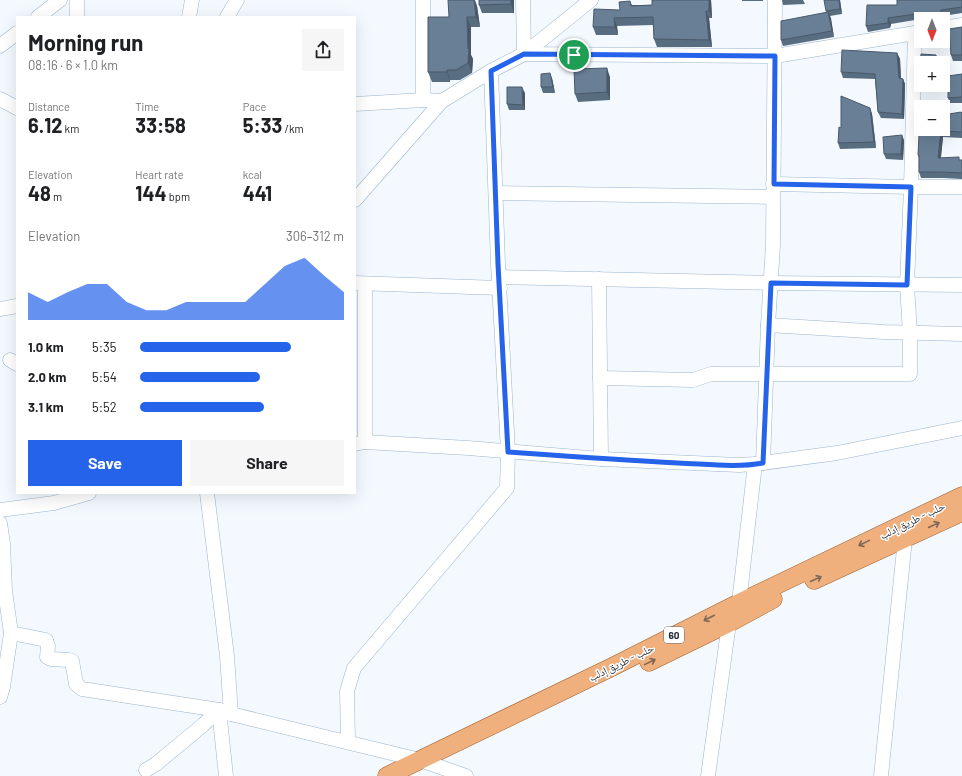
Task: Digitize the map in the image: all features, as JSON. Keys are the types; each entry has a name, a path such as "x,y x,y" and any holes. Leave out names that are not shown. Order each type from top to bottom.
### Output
{"main road":[{"name":"حلب - طريق إدلب","path":"387,776 428,762 962,496"},
{"name":"حلب - طريق إدلب","path":"733,611 771,600 962,512"},
{"name":"حلب - طريق إدلب","path":"413,776 428,762"}],"street":[{"path":"39,16 60,0"},
{"path":"77,0 77,16"},
{"path":"189,16 192,0"},
{"path":"228,16 237,0"},
{"path":"423,100 424,0"},
{"path":"523,0 524,54"},
{"path":"356,199 442,101 491,71 524,54 591,0"},
{"path":"708,776 733,611 759,464 771,283 775,0"},
{"path":"950,27 962,25"},
{"path":"524,54 775,56 914,33"},
{"path":"0,46 16,34"},
{"path":"600,378 693,380 711,374 910,374 910,333 907,285 917,48"},
{"path":"348,742 347,691 354,668 507,488 508,452 499,282 491,71"},
{"path":"0,99 16,107"},
{"path":"356,104 423,100 442,101"},
{"path":"496,193 773,191 962,187"},
{"path":"962,285 599,279 360,284 360,443 600,459 739,465 759,464 837,453 962,428"},
{"path":"599,279 600,459"},
{"path":"0,309 16,306"},
{"path":"768,325 910,333 962,334"},
{"path":"0,510 54,503 86,494"},
{"path":"208,494 227,656 225,712 226,776"},
{"path":"0,523 3,544 2,591 11,633 3,687 0,697"},
{"path":"881,776 904,539"},
{"path":"11,633 46,640 48,646 47,656 51,659 72,661 76,684 82,689 225,712 428,762 466,776"},
{"path":"146,770 156,764 203,725 225,712"}],"building":[{"path":"448,0 474,0 476,17 467,17 469,49 468,63 456,70 447,70 447,72 428,72 428,17 449,17"},
{"path":"479,0 511,0 511,4 479,5"},
{"path":"652,0 709,0 709,11 706,11 709,40 654,39 653,17 614,18 615,27 593,27 594,9 620,10 619,2 630,1 631,6 652,5"},
{"path":"824,0 839,0 840,9 826,11"},
{"path":"897,0 962,0 962,7 941,10 941,12 914,12 914,14 888,18 888,23 866,26 867,5 897,5"},
{"path":"828,12 832,31 781,40 781,21"},
{"path":"962,27 962,55 951,55 950,29"},
{"path":"842,50 897,53 899,78 903,79 902,114 878,112 875,74 841,72"},
{"path":"921,54 936,55 936,56 921,56"},
{"path":"607,68 607,92 575,94 574,69"},
{"path":"550,73 553,87 541,87 541,74"},
{"path":"962,74 962,97 948,98 948,92 950,92 950,76"},
{"path":"507,87 522,87 523,105 507,104"},
{"path":"841,96 870,108 874,142 838,143 839,127 841,128"},
{"path":"962,113 962,132 950,131 950,114"},
{"path":"902,135 901,154 884,154 883,137"},
{"path":"919,136 940,136 938,158 959,157 959,160 962,160 962,173 919,172"}],"route":[{"path":"524,54 574,55 775,56 774,184 911,187 907,285 771,283 763,463 739,465 600,459 508,452 498,264 491,71 524,54"}]}
